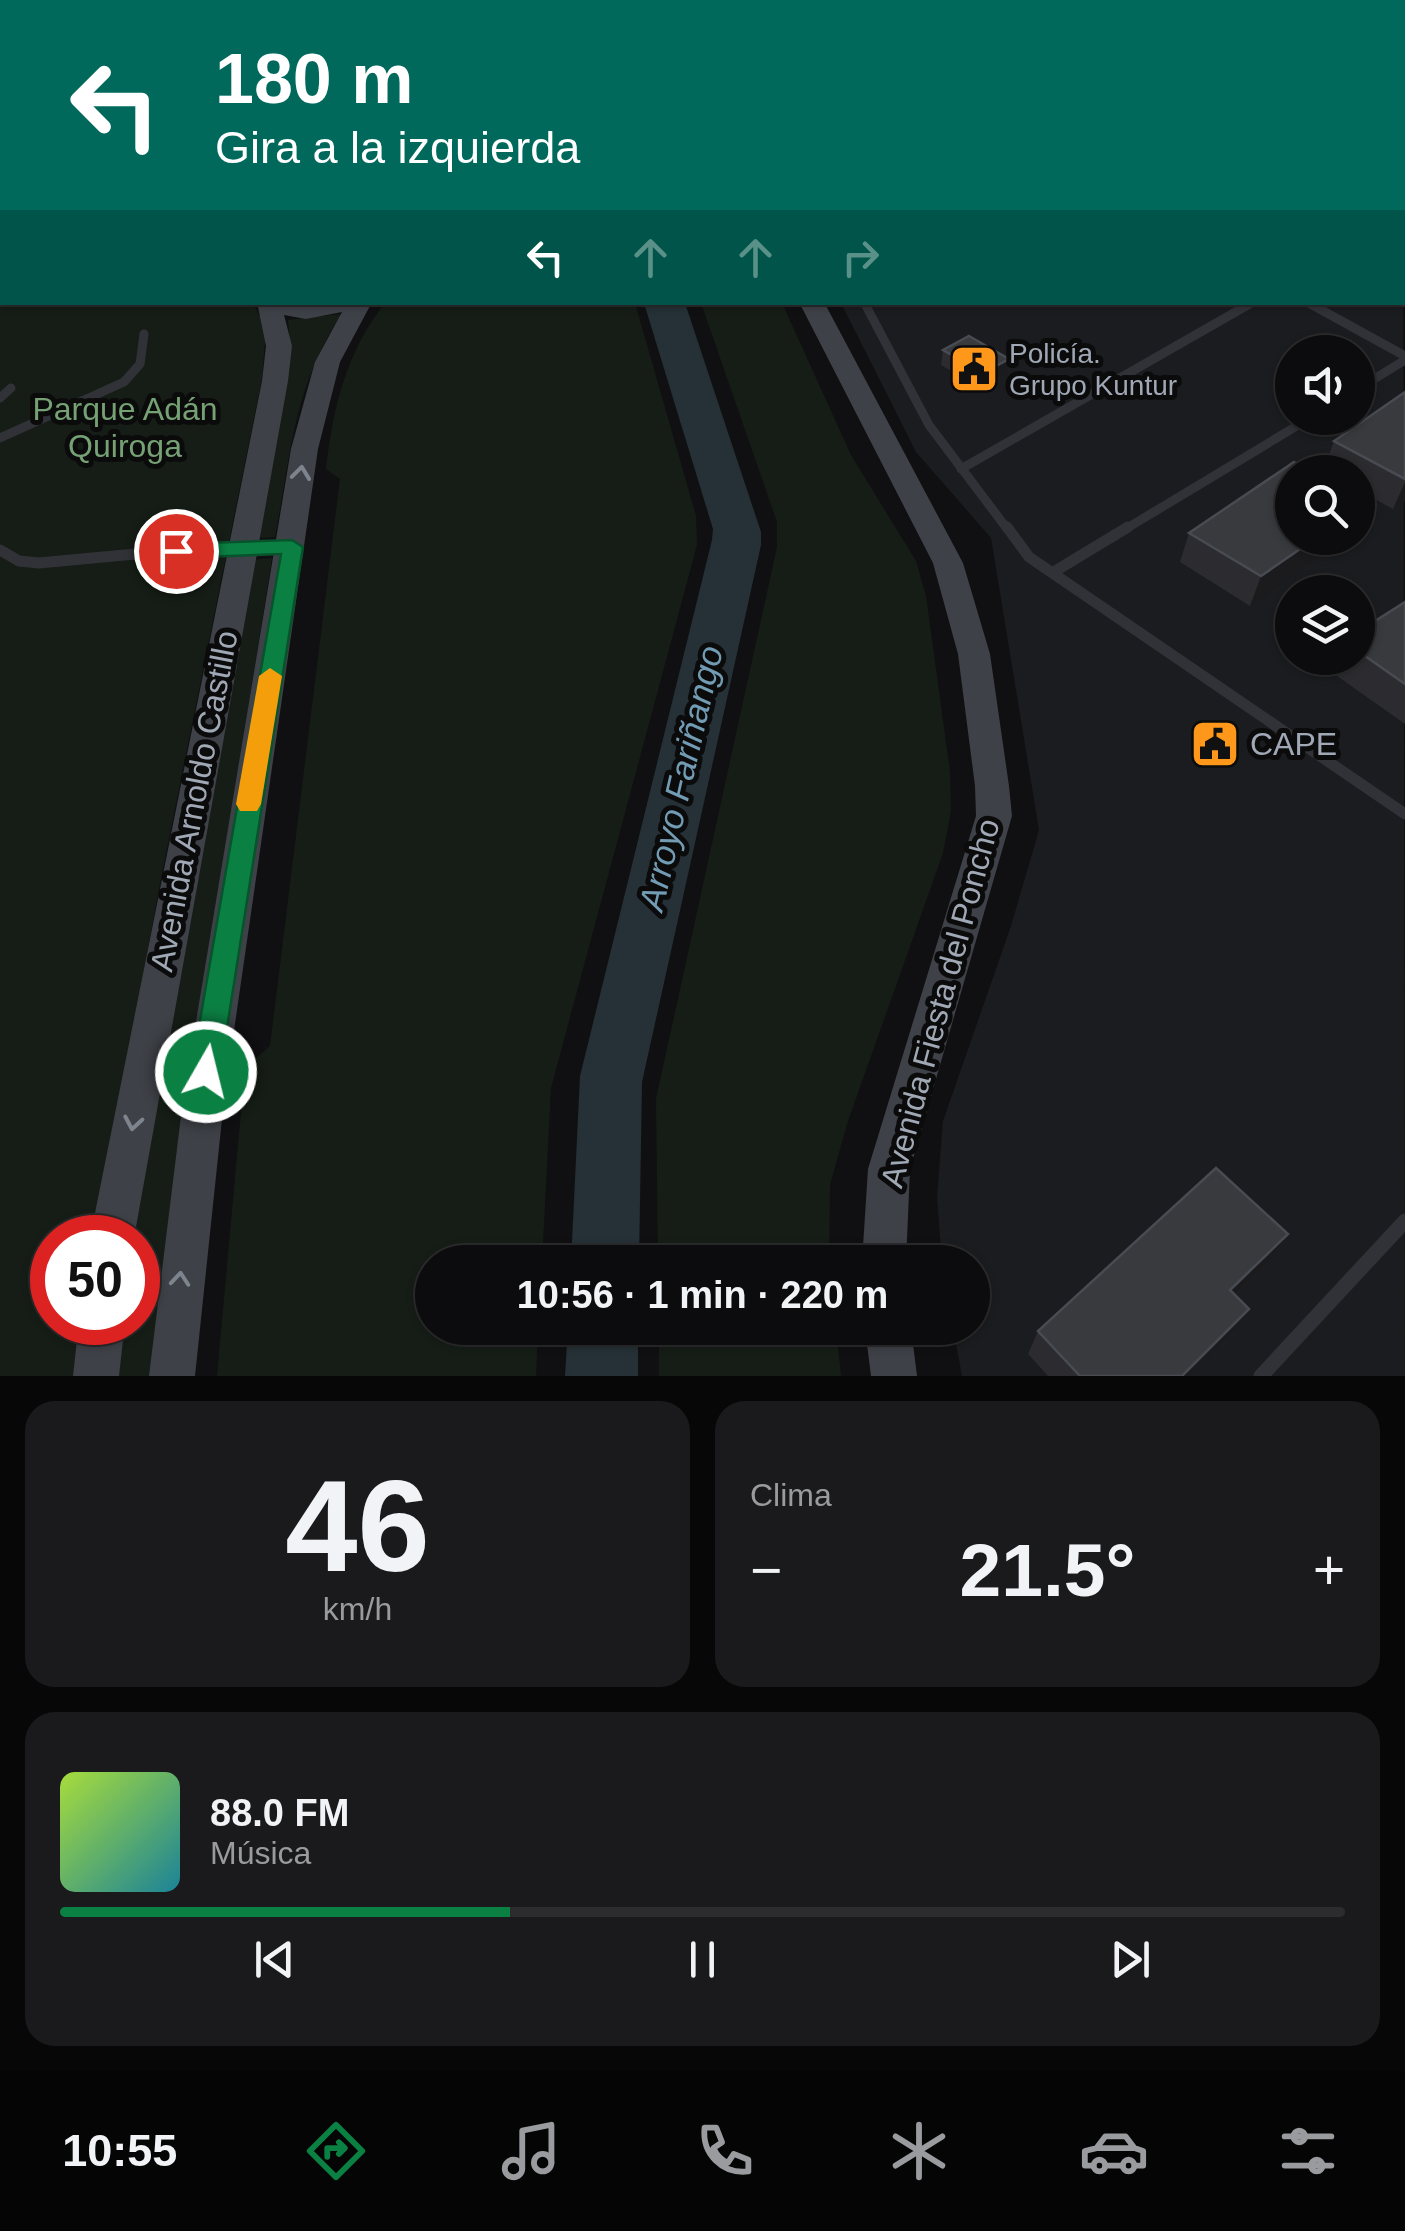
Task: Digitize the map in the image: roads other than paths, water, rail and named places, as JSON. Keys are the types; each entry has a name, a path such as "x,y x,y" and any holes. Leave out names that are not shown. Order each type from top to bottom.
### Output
{"main road":[{"name":"Avenida Arnoldo Castillo","path":"116,1215 279,346 270,305"},
{"path":"274,305 306,312 342,305"},
{"name":"Avenida Arnoldo Castillo","path":"172,1376 185,1220 216,999 292,547 306,427 326,359 355,305"},
{"name":"Avenida Fiesta del Poncho","path":"813,305 952,574 962,606 992,768 994,816 986,848 888,1170 885,1245"},
{"path":"96,1376 99,1345"},
{"path":"890,1345 894,1376"}],"lane":[{"path":"866,305 929,424 1028,558 1405,814"},
{"path":"961,469 1248,305"},
{"path":"1313,305 1405,358 1375,377"},
{"path":"0,438 124,382 140,364 144,334"},
{"path":"0,398 10,388"},
{"path":"1052,573 1282,435"},
{"path":"0,550 19,561 39,564 210,548 292,547"},
{"path":"1260,1376 1405,1221"}],"water":[{"name":"Arroyo Fariñango","path":"645,305 686,305 761,532 761,545 642,1082 639,1245 572,1245 580,1076 713,529"},
{"path":"567,1345 638,1345 638,1376 565,1376"}],"place":[{"name":"Policía. Grupo Kuntur","path":"974,369"},
{"name":"CAPE","path":"1215,744"}],"park label":[{"name":"Parque Adán Quiroga","path":"125,428"}]}
